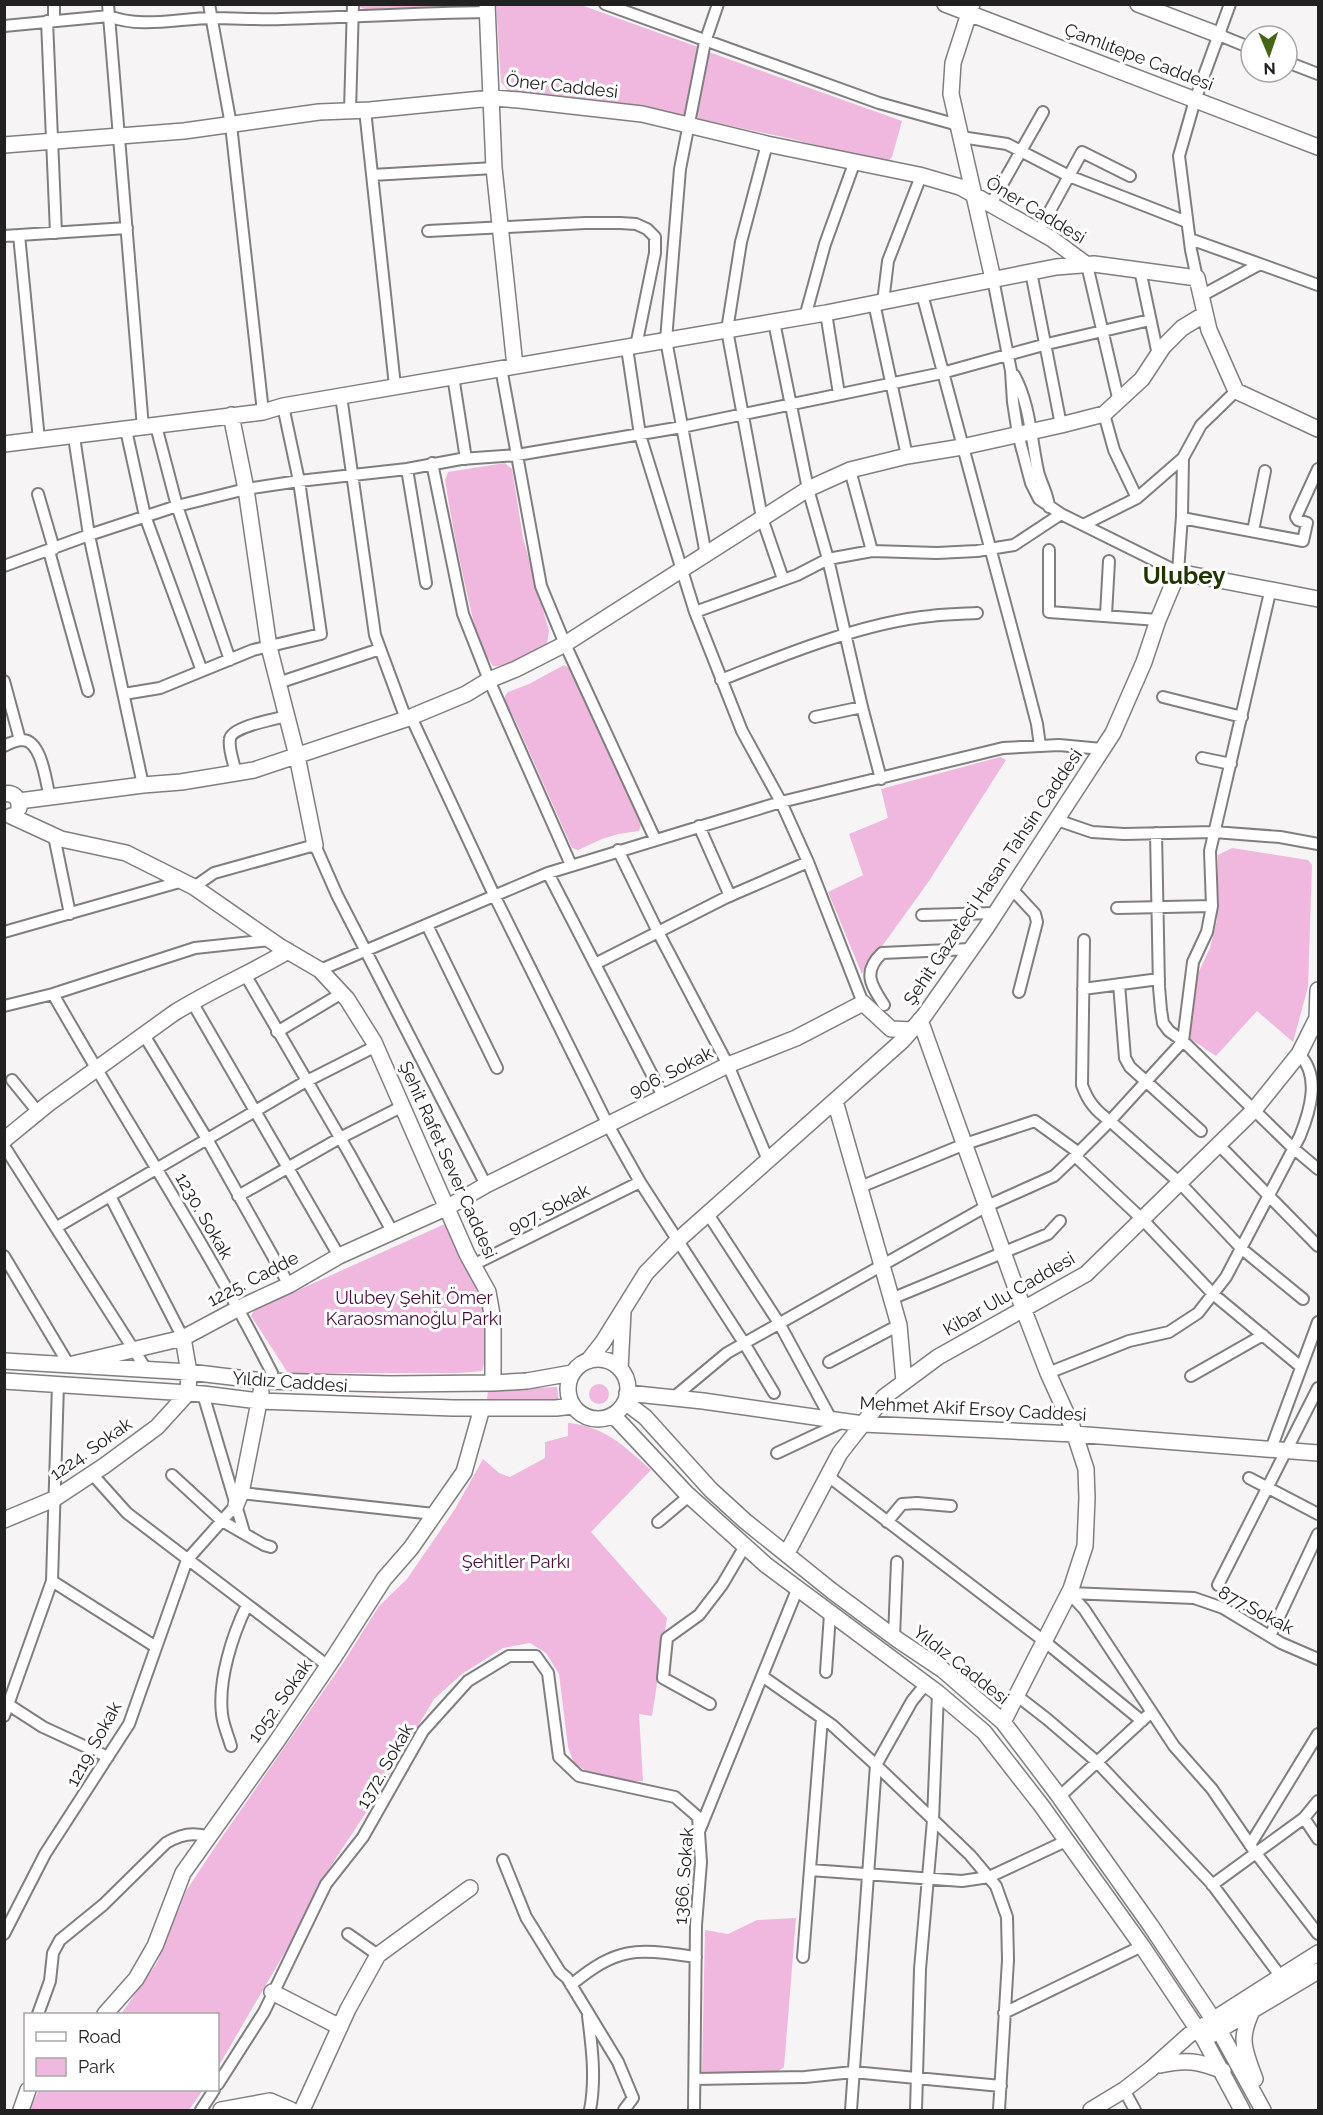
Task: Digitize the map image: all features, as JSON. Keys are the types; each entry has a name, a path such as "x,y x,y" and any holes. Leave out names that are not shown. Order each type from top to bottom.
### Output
{"street":[{"path":"54,4 51,20 52,142 56,233"},
{"path":"209,4 231,126 263,411"},
{"path":"605,4 879,103 960,131 1007,144 1069,176 1187,222"},
{"path":"706,555 666,340 680,169 705,42 718,4"},
{"name":"Çamlıtepe Caddesi","path":"945,4 971,9 1318,147"},
{"path":"1138,4 1239,43"},
{"path":"1230,4 1195,100 1179,156 1197,278 1209,330 1236,391 1318,429"},
{"path":"109,10 120,21 150,22 211,18 280,19 353,10 487,8 508,367 517,455 541,586 565,644 655,839"},
{"path":"971,9 953,63 951,94 993,279 1011,371 1024,400 1025,432 1039,477 1048,497 1049,507 1178,572 1271,588 1318,599"},
{"path":"4,26 109,10"},
{"path":"109,10 127,228 149,427 230,660"},
{"path":"353,10 358,110 372,175 394,387"},
{"path":"1299,67 1318,74"},
{"name":"Öner Caddesi","path":"4,145 231,126 319,112 492,98 642,114 767,144 921,176 960,187 1039,231 1087,265"},
{"path":"991,204 1043,112"},
{"path":"767,144 741,242 727,330 762,518 783,579"},
{"path":"1039,231 1083,152 1130,176"},
{"path":"805,317 825,244 855,161"},
{"path":"372,175 495,168"},
{"path":"907,456 879,303 888,261 921,176"},
{"path":"428,231 620,223 636,224 647,229 655,237 655,253 631,347 639,435 695,612 742,731 781,802 808,862 863,1003 891,1029 916,1025 965,1144 1023,1308 1086,1469 1088,1498 1085,1546 1069,1593 1002,1722"},
{"path":"4,236 127,228"},
{"path":"19,236 39,440"},
{"path":"1190,239 1318,285"},
{"path":"1201,296 1260,264"},
{"path":"4,444 263,411 453,376 805,317 1056,267 1087,265 1197,278"},
{"path":"1087,265 1119,402"},
{"path":"1140,270 1158,355"},
{"path":"1031,272 1047,344 1061,425"},
{"path":"922,294 1037,724 1040,746"},
{"path":"826,313 838,394"},
{"path":"19,801 181,782 254,770 408,718 466,693 565,644 808,489 850,470 1104,414 1142,379 1158,355 1182,327 1205,314"},
{"path":"4,566 145,516 246,489 407,469 432,463 517,455 682,427 942,373 1047,344 1150,320"},
{"path":"774,322 808,489 828,559 881,779"},
{"path":"453,376 466,459"},
{"path":"1085,524 1137,498 1183,459 1201,425 1236,391"},
{"path":"341,396 375,635 408,718 608,1125 640,1182 774,1393"},
{"path":"124,693 160,688 253,650 321,633 299,481 283,406"},
{"path":"1104,414 1114,450 1137,498"},
{"path":"231,415 246,489 269,646 297,756 315,845 337,895 486,1185"},
{"path":"126,430 145,516 202,671"},
{"path":"74,436 89,534 143,785"},
{"path":"1178,572 1183,459"},
{"path":"432,463 463,614 489,680 571,865"},
{"path":"407,469 426,583"},
{"path":"1182,518 1303,541 1307,523 1296,517 1318,469"},
{"path":"850,470 872,551"},
{"path":"1253,531 1265,471"},
{"path":"38,494 88,691"},
{"path":"695,612 797,575 828,559 872,551 937,553 1014,545 1062,514"},
{"path":"1049,550 1048,612 1158,620"},
{"path":"1106,615 1109,561"},
{"name":"Şehit Gazeteci Hasan Tahsin Caddesi","path":"588,1361 603,1342 646,1274 677,1241 916,1025 971,949 1113,733 1144,662 1178,572"},
{"path":"673,1398 727,1353 744,1343 987,1206 1054,1176 1110,1121 1183,1041 1193,962 1207,932 1212,906 1210,851 1271,588"},
{"path":"721,680 760,664 846,635 891,623 930,616 977,613"},
{"path":"278,682 380,649"},
{"path":"4,681 20,740"},
{"path":"1163,697 1242,717"},
{"path":"815,717 862,707"},
{"path":"236,773 229,740 234,732 287,716"},
{"path":"4,746 20,740 33,744 38,753 50,798"},
{"path":"320,970 548,873 781,802 1003,748 1059,745 1102,749"},
{"path":"1202,758 1230,764"},
{"path":"4,794 12,794 19,801 16,813 8,816"},
{"name":"Şehit Rafet Sever Caddesi","path":"8,816 54,836 126,853 189,884 271,940 320,970 348,999 376,1046 473,1265 488,1292 494,1320 493,1383"},
{"path":"1057,820 1092,832 1215,832 1280,837 1318,844"},
{"path":"699,826 730,896"},
{"path":"1156,833 1159,979 1163,1023 1293,1148 1318,1168"},
{"path":"54,836 70,914"},
{"path":"4,932 189,884 213,873 315,845"},
{"path":"618,850 728,1065 768,1160"},
{"path":"595,964 730,896 808,862"},
{"path":"548,873 663,1098"},
{"path":"1011,888 1035,915 1037,922 1019,992"},
{"path":"1117,908 1212,906"},
{"path":"922,915 995,913"},
{"path":"427,926 497,1068"},
{"path":"4,1006 53,994 195,948 271,940"},
{"path":"1084,940 1082,1085 1087,1099 1098,1112 1180,1183 1242,1249 1303,1299"},
{"path":"884,1005 871,983 870,976 874,960 882,953 971,949"},
{"path":"4,1140 38,1112 192,1002 246,976 288,951"},
{"path":"246,976 392,1231"},
{"path":"1083,989 1159,979"},
{"path":"1119,984 1125,1058 1130,1067 1201,1131"},
{"name":"Kibar Ulu Caddesi","path":"787,1553 840,1453 884,1397 938,1357 1086,1274 1254,1110 1309,1060 1317,1018 1318,990"},
{"path":"277,1032 342,993"},
{"name":"1230. Sokak","path":"53,994 239,1308 272,1373 264,1381"},
{"path":"192,1002 339,1256"},
{"name":"906. Sokak","path":"448,1207 486,1185 728,1065 796,1038 863,1003"},
{"path":"144,1035 207,1139 289,1285"},
{"path":"57,1227 306,1081 376,1046"},
{"path":"1048,1374 1130,1341 1169,1332 1198,1313 1226,1277 1300,1136 1309,1112 1312,1090 1309,1060"},
{"path":"12,1080 38,1112"},
{"path":"834,1101 899,1325 904,1382"},
{"path":"238,1196 340,1138 403,1106"},
{"path":"860,1187 965,1144 1035,1121 1077,1154 1213,1294 1301,1367"},
{"path":"1219,1145 1318,1246"},
{"path":"4,1146 146,1369"},
{"name":"907. Sokak","path":"473,1265 640,1182"},
{"path":"110,1196 183,1338 195,1394 238,1499 244,1532"},
{"name":"1225. Cadde","path":"69,1365 183,1338 289,1285 339,1256 448,1207"},
{"path":"708,1214 779,1323 838,1420 777,1453"},
{"path":"891,1299 1048,1234 1060,1221"},
{"path":"4,1256 69,1365"},
{"path":"613,1415 626,1398 627,1384 620,1369 623,1309"},
{"path":"1271,1449 1318,1322"},
{"path":"829,1362 899,1325"},
{"path":"1191,1376 1263,1335"},
{"path":"588,1361 605,1360 620,1369"},
{"name":"Yıldız Caddesi","path":"4,1361 189,1372 264,1381 390,1384 527,1381 572,1373 588,1361"},
{"path":"572,1373 568,1390 573,1406"},
{"name":"Yıldız Caddesi","path":"4,1381 195,1394 259,1401 482,1408 573,1406 587,1417 604,1418 613,1415 689,1496 745,1546 797,1590 931,1689 984,1732 1142,1946 1201,2034 1242,2110"},
{"path":"238,1499 264,1381"},
{"path":"4,1716 52,1581 58,1384"},
{"path":"1218,1585 1318,1388"},
{"name":"1224. Sokak","path":"4,1520 54,1498 92,1474 157,1427 195,1394"},
{"name":"Yıldız Caddesi","path":"626,1398 711,1490 745,1521 832,1591 942,1670 1002,1722 1135,1902 1216,2025 1264,2110"},
{"name":"Mehmet Akif Ersoy Caddesi","path":"626,1398 673,1398 863,1424 1074,1434 1318,1453"},
{"name":"1052. Sokak","path":"106,2013 135,1980 155,1946 183,1873 328,1666 384,1579 411,1548 464,1472 482,1408"},
{"path":"92,1474 128,1513 328,1666"},
{"path":"172,1475 222,1521 271,1547"},
{"path":"828,1476 1044,1641 1142,1721"},
{"path":"1249,1478 1318,1514"},
{"path":"658,1522 689,1496"},
{"path":"238,1499 434,1514"},
{"name":"1219. Sokak","path":"4,1934 45,1854 129,1724 187,1560 222,1521 238,1499"},
{"path":"887,1522 902,1504 951,1506"},
{"path":"1270,1636 1318,1534"},
{"path":"710,1704 663,1678 667,1638 699,1616 722,1585 745,1546"},
{"path":"894,1637 897,1562"},
{"path":"52,1581 156,1647"},
{"name":"1366. Sokak","path":"694,2110 696,1925 701,1862 699,1831 797,1590"},
{"path":"1069,1593 1084,1609 1174,1746 1212,1789 1318,1934"},
{"name":"877.Sokak","path":"1069,1593 1194,1598 1223,1608 1281,1643 1318,1659"},
{"path":"231,1746 222,1714 222,1694 230,1651 247,1605"},
{"path":"826,1672 830,1614"},
{"name":"1372. Sokak","path":"219,2082 264,2012 326,1884 363,1837 423,1731 468,1681 509,1656 536,1656 548,1673 559,1757 579,1776 675,1797 698,1817 699,1831"},
{"path":"762,1676 822,1718 876,1765 970,1855 996,1886 1007,1917 1008,1962 999,2110"},
{"path":"851,2110 876,1765 912,1701 931,1689"},
{"path":"916,2110 920,1969 933,1821 931,1689"},
{"path":"1016,1695 1098,1763 1212,1885 1281,1977"},
{"path":"9,1705 43,1727 108,1757"},
{"path":"1059,1797 1152,1712"},
{"path":"803,1957 822,1718"},
{"path":"1253,1848 1318,1734"},
{"path":"1212,1885 1253,1848 1304,1818 1318,1801"},
{"path":"1304,1818 1318,1839"},
{"path":"38,2013 50,1981 53,1953 65,1935 103,1905 166,1843 191,1834 208,1837"},
{"path":"810,1870 962,1881 989,1877 1066,1841"},
{"path":"503,1860 526,1917 560,1972 571,1984 618,2062 633,2098 624,2110"},
{"path":"302,2110 340,2027 378,1955 470,1888"},
{"path":"348,1934 378,1955"},
{"path":"1004,2013 1142,1946"},
{"path":"571,1984 594,1966 619,1954 649,1950 696,1957"},
{"path":"1091,2110 1156,2067 1174,2047 1216,2025 1318,1953"},
{"path":"1216,2025 1253,2008 1318,1971"},
{"path":"272,1992 340,2027"},
{"path":"1253,2008 1246,2024 1243,2040 1264,2110"},
{"path":"588,2013 593,2059 593,2093 590,2110"},
{"path":"1156,2067 1178,2061 1192,2061 1223,2071"},
{"path":"695,2079 805,2077 854,2072 1001,2086"},
{"path":"1124,2090 1135,2110"},
{"path":"21,2110 28,2091"},
{"path":"201,2110 213,2091"},
{"path":"221,2110 270,2101 291,2110"}],"green space":[{"path":"482,4 477,10 367,10 358,5"},
{"path":"496,5 581,5 698,47 684,116 594,99 511,94 501,82"},
{"path":"706,51 902,121 892,157 887,162 878,161 699,119 695,114"},
{"path":"505,463 512,469 523,538 549,631 547,643 528,655 507,665 493,666 483,649 473,621 445,480 448,472"},
{"path":"564,665 574,671 641,825 639,831 618,834 578,850 572,848 505,701 508,692 529,684"},
{"path":"1000,757 1006,760 929,881 862,974 828,892 863,875 849,834 888,818 881,789"},
{"path":"1232,848 1308,860 1312,865 1308,987 1293,1042 1257,1011 1216,1056 1189,1038 1194,982 1210,948 1217,920 1218,855"},
{"name":"Ulubey Şehit Ömer Karaosmanoğlu Parkı","path":"447,1223 456,1238 481,1304 487,1344 482,1371 288,1373 251,1316 254,1310"},
{"path":"599,1384 606,1387 609,1394 606,1401 599,1404 592,1401 589,1394 592,1387"},
{"path":"557,1387 559,1403 487,1400 488,1390"},
{"name":"Şehitler Parkı","path":"568,1423 593,1428 614,1439 651,1470 591,1532 667,1618 652,1716 639,1714 643,1781 626,1781 586,1771 574,1763 568,1747 559,1674 546,1653 530,1643 503,1648 462,1674 434,1699 369,1808 317,1887 295,1935 219,2065 219,2013 122,2013 157,1963 186,1891 343,1663 379,1606 407,1579 455,1509 483,1459 499,1473 510,1477 545,1458 545,1442 568,1436"},
{"path":"796,1918 784,2067 775,2073 702,2072 705,1930 728,1934 757,1920"},
{"path":"38,2091 202,2091 189,2110 29,2110"}],"district":[{"name":"Ulubey","path":"1184,576"}]}
